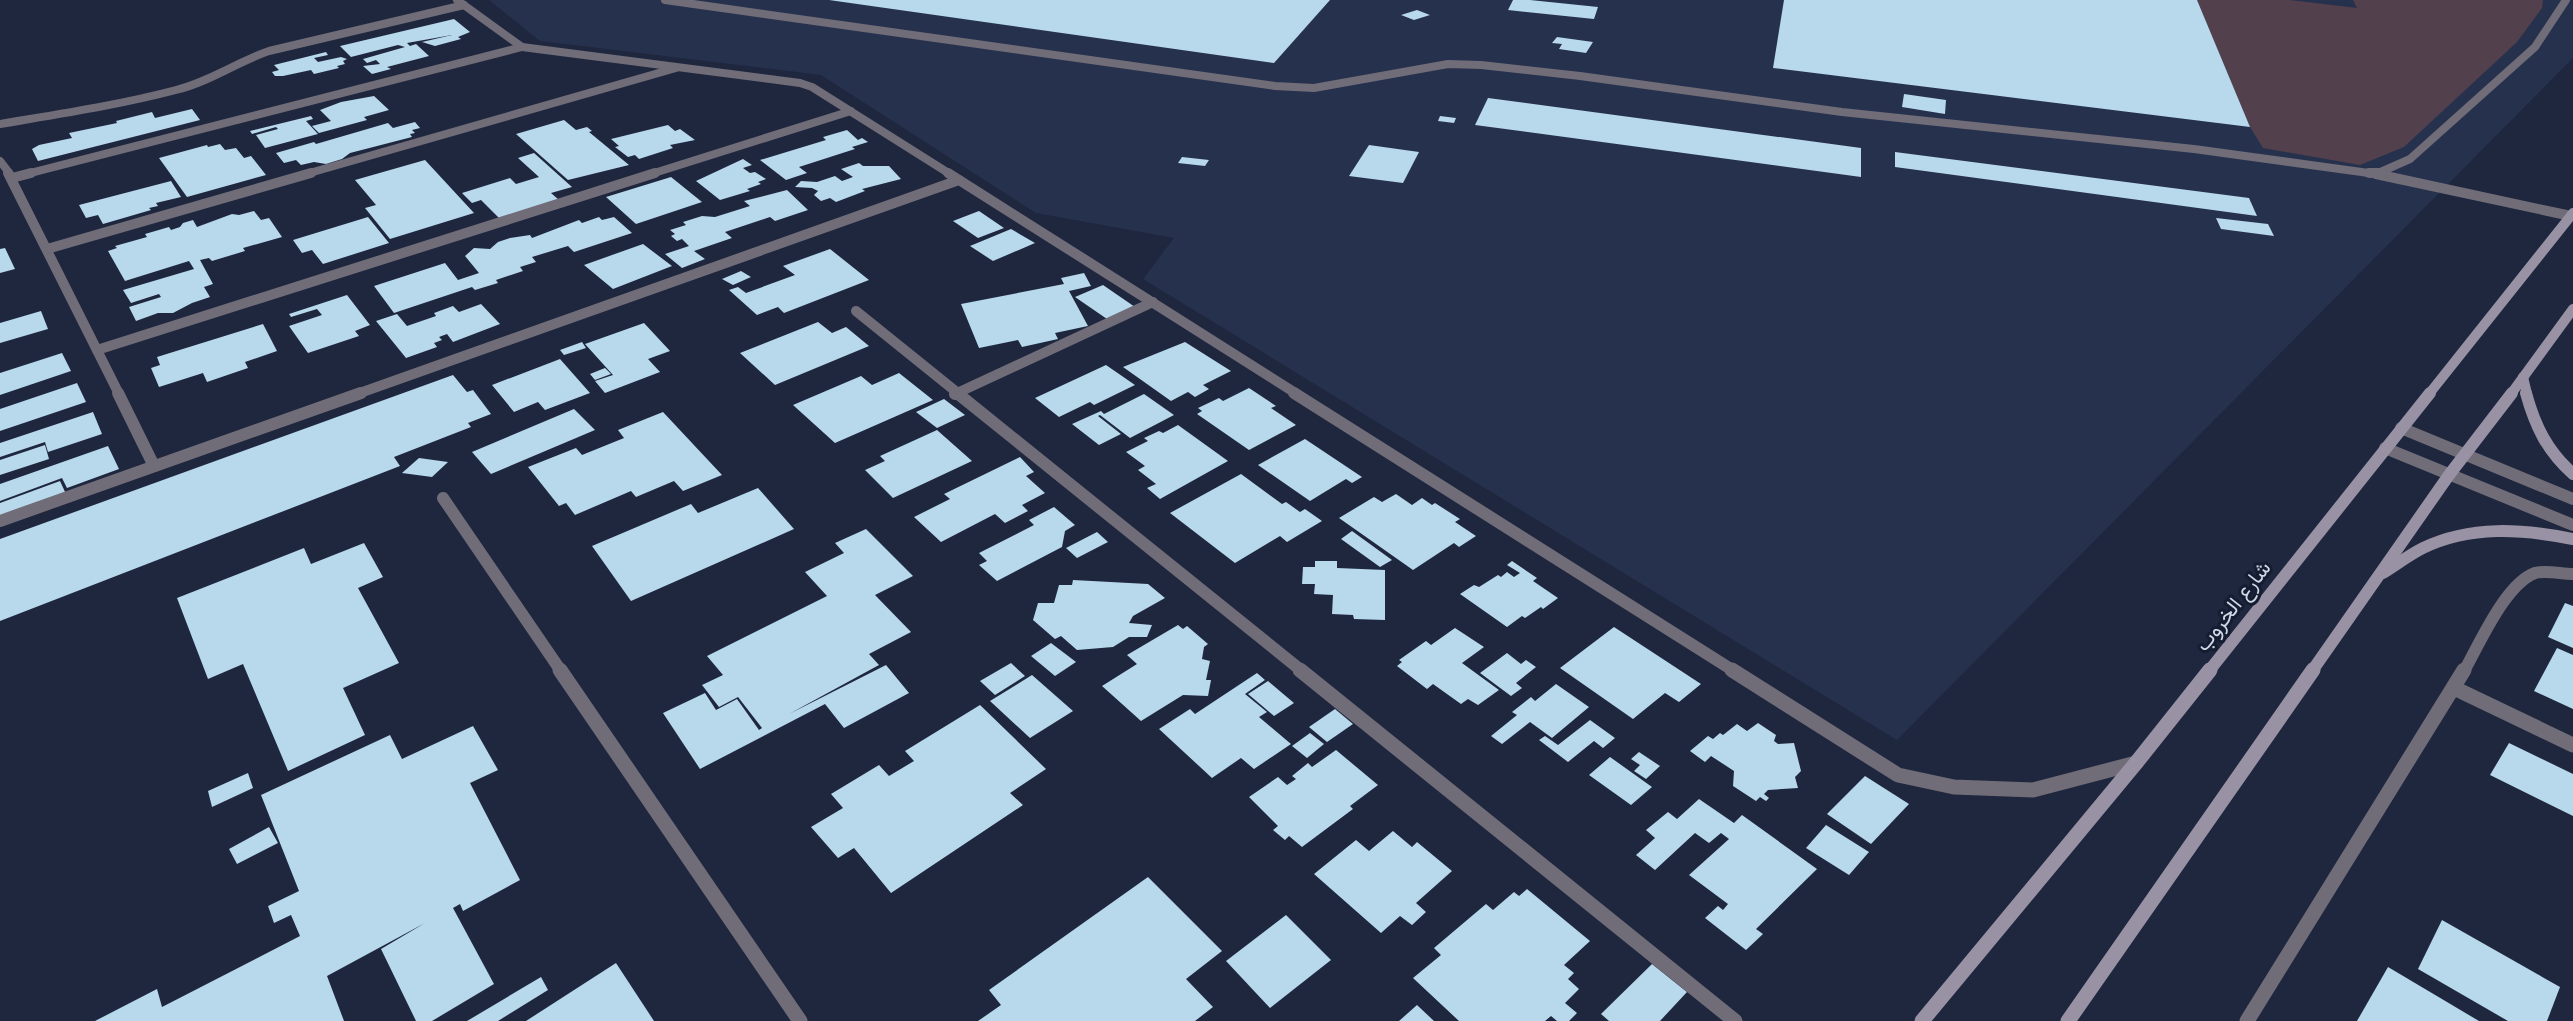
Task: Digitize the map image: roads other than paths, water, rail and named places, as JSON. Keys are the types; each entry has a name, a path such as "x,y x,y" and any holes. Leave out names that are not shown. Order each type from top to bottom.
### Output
{"main road":[{"name":"شارع الخروب","path":"1922,1021 2136,763 2572,214"},
{"path":"2068,1021 2449,475 2468,454 2573,309"},
{"path":"2523,377 2534,425 2548,449 2573,474"},
{"path":"2377,577 2424,548 2459,535 2494,529 2548,533 2573,539"}],"street":[{"path":"665,0 1275,86 1314,88 1448,64 1481,65 1842,112 2194,149 2376,174 2572,214"},
{"path":"2376,174 2410,159 2535,47 2566,0"},
{"path":"0,124 177,90 206,80 242,60 269,51 460,2 522,46"},
{"path":"12,178 522,46 800,83 812,87 851,111 1898,776 1954,787 2033,790 2136,763"},
{"path":"47,249 683,66"},
{"path":"97,350 851,111"},
{"path":"0,161 12,178 154,466"},
{"path":"0,521 959,180"},
{"path":"955,394 1153,302"},
{"path":"856,311 955,394 1735,1021"},
{"path":"2401,428 2573,499"},
{"path":"2385,448 2573,525"},
{"path":"443,498 800,1021"},
{"path":"2247,1021 2454,688 2502,605 2517,585 2536,573 2573,574"},
{"path":"2454,688 2573,745"}]}
